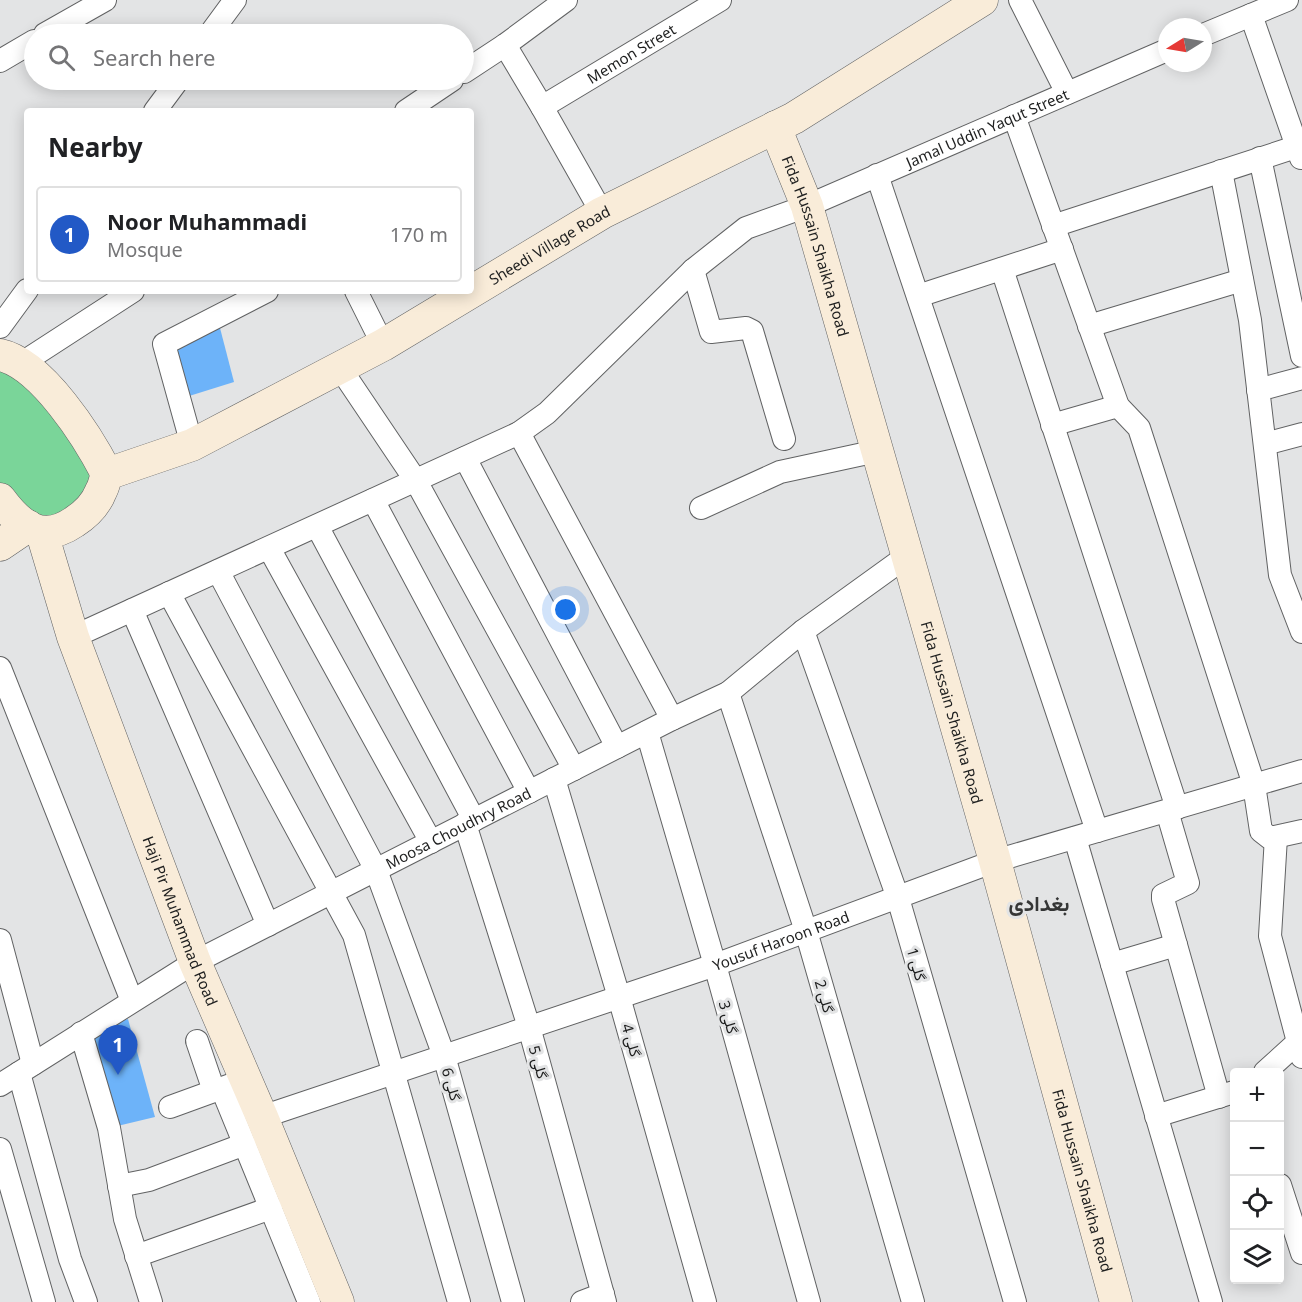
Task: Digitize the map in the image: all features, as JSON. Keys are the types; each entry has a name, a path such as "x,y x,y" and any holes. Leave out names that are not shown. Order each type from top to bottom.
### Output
{"main road":[{"name":"Sheedi Village Road","path":"474,290 602,213 794,118 982,0"},
{"name":"Fida Hussain Shaikha Road","path":"775,127 807,206 995,861 1116,1302"},
{"name":"Sheedi Village Road","path":"107,474 192,445 383,345 468,294"},
{"path":"0,545 15,515 64,529 84,516 101,492 107,474 74,421 44,381 11,359"},
{"name":"Haji Pir Muhammad Road","path":"15,515 73,637 195,962 227,1086 262,1116 322,1299"}],"street":[{"path":"63,24 105,0"},
{"path":"217,24 235,0"},
{"path":"474,65 566,0"},
{"name":"Memon Street","path":"543,107 720,0"},
{"path":"1020,0 1067,93"},
{"path":"1212,31 1287,0"},
{"path":"1053,226 1260,158 1300,150 1251,15"},
{"path":"505,45 543,107 602,213"},
{"path":"0,61 24,47"},
{"name":"Jamal Uddin Yaqut Street","path":"73,637 519,433 547,413 693,270 746,228 807,206 1158,54"},
{"path":"157,108 171,90"},
{"path":"410,108 437,90"},
{"path":"1014,116 1118,406 1139,428 1254,785 1261,831 1270,838 1302,831"},
{"path":"1260,158 1302,356"},
{"path":"1221,171 1250,321 1280,575 1302,632"},
{"path":"877,175 1097,831"},
{"path":"918,296 1062,249"},
{"path":"1002,269 1172,809 1188,881 1186,885 1163,894 1163,899 1176,945 1227,1094 1156,1116"},
{"path":"693,270 711,332 746,328 752,331 784,439"},
{"path":"1089,326 1242,280"},
{"path":"0,327 24,294"},
{"path":"11,359 128,294"},
{"path":"192,445 164,344 261,294"},
{"path":"358,294 383,345"},
{"name":"گلی 4","path":"340,368 416,480 564,774 620,997 705,1302"},
{"path":"1258,390 1302,378"},
{"path":"1052,425 1118,406"},
{"path":"519,433 672,719"},
{"path":"1265,444 1302,434"},
{"path":"701,508 780,472 877,451"},
{"path":"465,458 617,747"},
{"path":"373,500 529,792"},
{"name":"گلی 5","path":"317,526 470,822 604,1298"},
{"path":"269,548 431,842"},
{"name":"Moosa Choudhry Road","path":"17,1074 195,962 672,719 728,693 803,631 907,556"},
{"name":"گلی 6","path":"218,571 376,870 444,1056 513,1302"},
{"path":"169,593 354,935 459,1302"},
{"path":"132,610 268,925"},
{"name":"گلی 1","path":"803,631 898,898 1015,1302"},
{"path":"0,668 132,1001"},
{"name":"گلی 2","path":"728,693 806,931 913,1302"},
{"name":"گلی 3","path":"647,732 809,1302"},
{"name":"Yousuf Haroon Road","path":"262,1116 715,965 995,861 1254,785 1301,778"},
{"path":"1271,1068 1300,1050 1270,936 1276,837"},
{"path":"1075,838 1211,1302"},
{"path":"0,940 17,1074 70,1259 86,1302"},
{"path":"1112,964 1176,945"},
{"path":"81,1034 109,1128 125,1218 151,1302"},
{"path":"197,1041 227,1086 245,1144 271,1208 322,1299"},
{"path":"170,1107 227,1086"},
{"path":"119,1186 149,1180 245,1144"},
{"path":"0,1149 44,1302"},
{"path":"1284,1197 1302,1253"},
{"path":"136,1256 271,1208"},
{"path":"582,1302 604,1298"}],"green space":[{"path":"0,360 107,474 58,526 0,492"}],"building":[{"path":"220,328 234,382 186,397 176,346"},
{"path":"128,1019 155,1117 109,1128 81,1033"}],"place":[{"name":"Noor Muhammadi","path":"118,1075"}],"district":[{"name":"بغدادی","path":"1039,903"}]}
